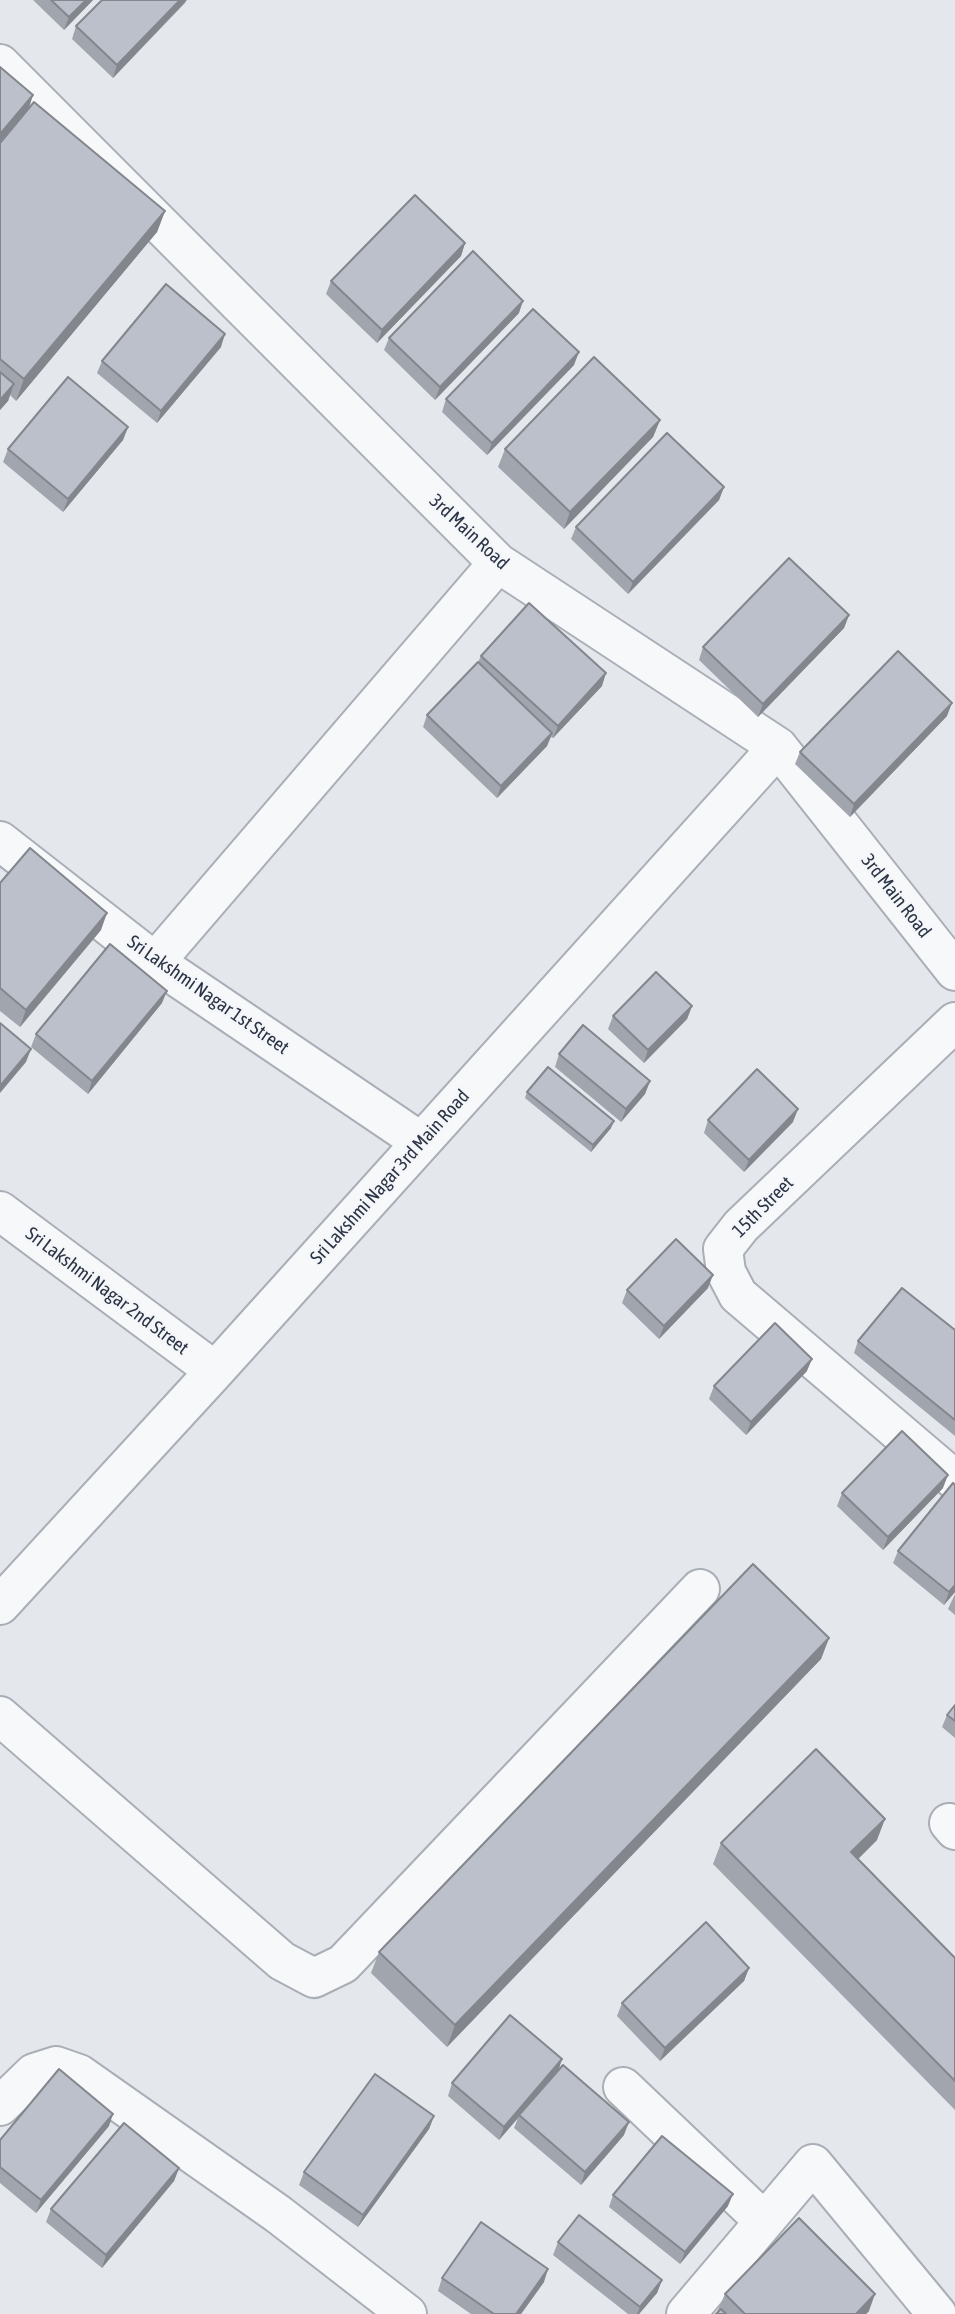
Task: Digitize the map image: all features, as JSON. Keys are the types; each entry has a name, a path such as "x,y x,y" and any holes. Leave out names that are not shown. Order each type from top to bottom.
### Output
{"street":[{"name":"3rd Main Road","path":"0,64 498,563 778,747 955,971"},
{"path":"155,962 498,563"},
{"name":"Sri Lakshmi Nagar 3rd Main Road","path":"0,1605 778,747"},
{"name":"Sri Lakshmi Nagar 1st Street","path":"0,841 155,962 421,1142"},
{"name":"15th Street","path":"955,1022 741,1226 723,1249 726,1272 738,1295 955,1480"},
{"name":"Sri Lakshmi Nagar 2nd Street","path":"0,1211 215,1371"},
{"path":"0,1716 282,1961 314,1978 343,1964 700,1589"},
{"path":"0,2106 34,2073 56,2066 79,2074 278,2214 407,2314"},
{"path":"622,2087 764,2221"},
{"path":"685,2314 813,2164 937,2314"}],"building":[{"path":"51,0 86,0 69,17"},
{"path":"102,0 180,0 117,65 76,26"},
{"path":"0,67 33,95 0,134"},
{"path":"34,102 165,211 24,379 0,359 0,143"},
{"path":"415,195 465,243 382,330 331,281"},
{"path":"473,251 523,301 440,387 389,338"},
{"path":"166,284 225,334 161,411 102,361"},
{"path":"533,309 579,352 492,443 446,399"},
{"path":"594,357 660,420 570,512 505,449"},
{"path":"0,372 14,384 0,400"},
{"path":"68,377 128,427 68,499 8,449"},
{"path":"667,433 724,487 633,582 576,527"},
{"path":"789,558 849,615 763,704 703,647"},
{"path":"529,603 606,673 558,726 481,656"},
{"path":"898,651 952,703 854,804 800,752"},
{"path":"478,662 552,733 501,786 427,715"},
{"path":"30,848 107,913 26,1010 0,988 0,883"},
{"path":"110,944 167,991 92,1081 36,1034"},
{"path":"656,972 692,1006 648,1050 613,1016"},
{"path":"0,1023 31,1049 0,1086"},
{"path":"583,1025 650,1081 626,1109 559,1054"},
{"path":"548,1067 614,1121 593,1145 527,1092"},
{"path":"757,1069 798,1109 749,1160 708,1120"},
{"path":"676,1239 713,1275 664,1326 627,1290"},
{"path":"902,1288 955,1330 955,1420 858,1341"},
{"path":"775,1323 812,1359 751,1422 714,1386"},
{"path":"902,1431 948,1475 888,1537 842,1493"},
{"path":"953,1483 955,1585 949,1592 898,1551"},
{"path":"753,1564 829,1638 455,2025 379,1952"},
{"path":"955,1705 955,1721 947,1715"},
{"path":"816,1749 885,1819 851,1852 955,1958 955,2081 721,1843"},
{"path":"706,1922 749,1968 665,2048 622,2003"},
{"path":"510,2015 562,2059 504,2127 452,2083"},
{"path":"563,2065 629,2122 585,2172 519,2115"},
{"path":"59,2069 113,2114 41,2200 0,2167 0,2140"},
{"path":"375,2074 434,2116 363,2215 304,2172"},
{"path":"124,2123 179,2168 106,2255 51,2209"},
{"path":"662,2136 733,2194 685,2252 613,2195"},
{"path":"579,2215 662,2280 640,2307 558,2242"},
{"path":"799,2218 875,2294 856,2314 745,2314 725,2294"},
{"path":"481,2222 548,2269 516,2314 494,2314 442,2278"}]}
